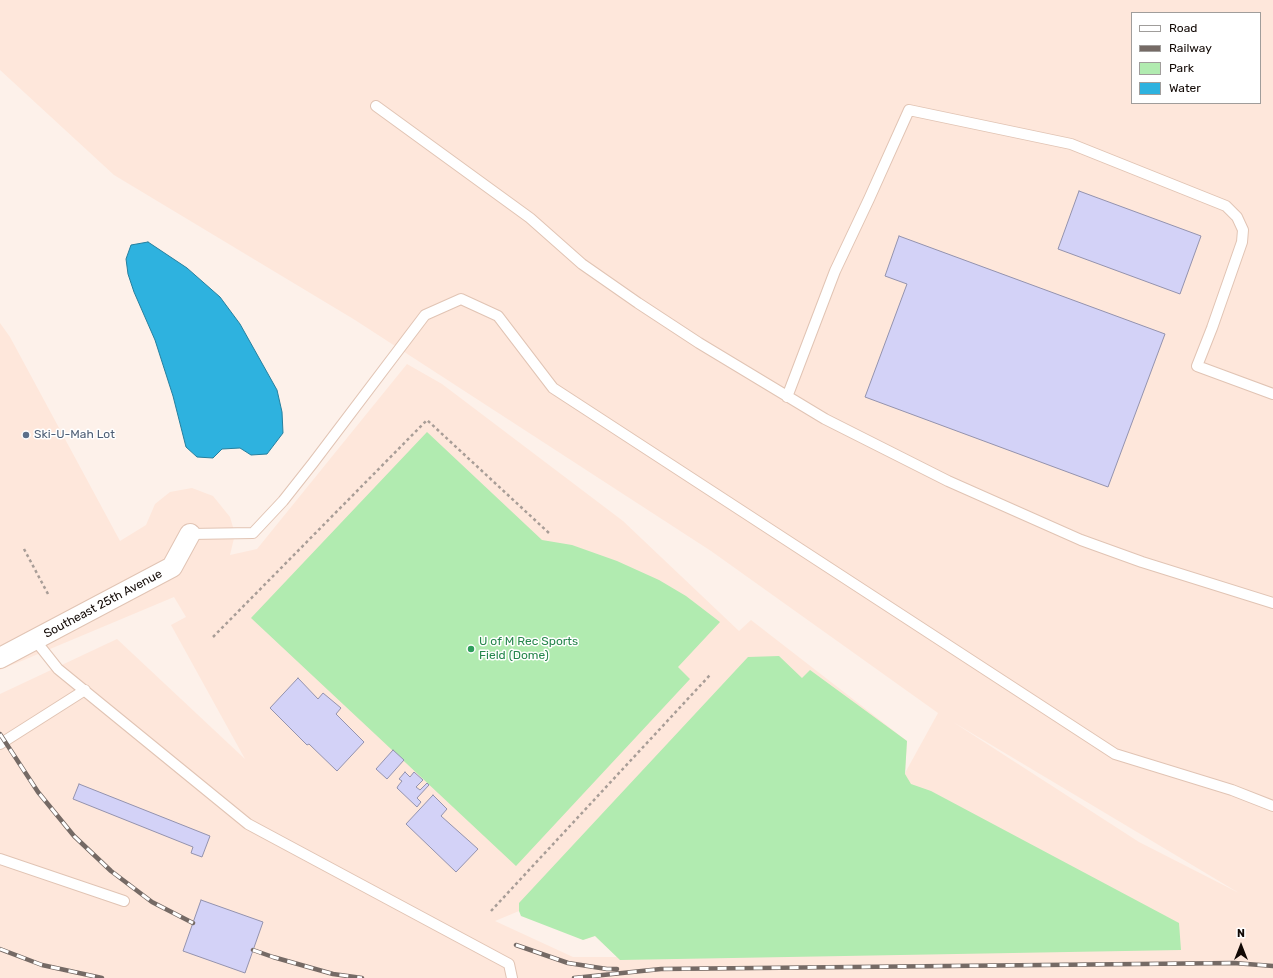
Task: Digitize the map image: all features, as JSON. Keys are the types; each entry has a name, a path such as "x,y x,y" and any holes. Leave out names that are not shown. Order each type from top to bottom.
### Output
{"street":[{"name":"Southeast 25th Avenue","path":"0,658 172,567 190,534"}],"lane":[{"path":"376,106 530,218 589,268 699,343 825,420 894,455 1020,514 1081,540 1142,562 1273,603"},
{"path":"787,397 835,271 909,110 1071,144 1226,206 1237,217 1243,230 1242,242 1197,366 1273,394"},
{"path":"190,534 253,533 292,490 425,315 461,299 498,316 552,388 1115,754 1232,790 1273,806"},
{"path":"35,640 58,669 248,824 508,964 512,978"},
{"path":"0,744 85,690"},
{"path":"0,859 124,901"}],"path":[{"path":"213,637 427,420 550,534"},
{"path":"24,549 48,594"},
{"path":"491,910 710,675"}],"shaded area":[{"path":"0,0 1273,0 1273,978 0,978 0,694 117,639 245,759 171,625 186,617 174,597 0,670 0,323 10,337 120,541 146,525 155,504 170,492 192,488 213,496 230,517 235,534 230,555 257,549 407,364 442,384 623,521 739,631 751,620 907,741 905,773 938,713 711,551 355,320 114,175 0,70","holes":["953,722 1239,893 1139,842","519,911 583,940 595,936 617,957 573,957 495,921"]}],"green space":[{"name":"U of M Rec Sports Field (Dome)","path":"427,432 542,540 572,545 617,561 659,580 686,596 720,622 678,667 690,679 516,866 251,618"},
{"path":"779,656 802,678 810,670 907,741 905,774 911,784 931,791 1179,923 1181,950 620,960 595,936 583,940 521,916 519,911 519,903 748,657"}],"water":[{"path":"148,242 187,268 220,297 240,324 277,390 282,412 283,433 267,454 251,455 240,448 222,449 213,458 197,457 186,447 173,396 155,340 134,292 128,274 126,259 131,245"}],"building":[{"path":"1079,191 1201,236 1180,294 1058,249"},
{"path":"899,236 1165,334 1108,487 865,397 907,284 885,276"},
{"path":"298,678 318,699 323,693 341,708 336,714 364,742 337,771 309,744 307,745 270,708"},
{"path":"393,750 404,760 387,779 376,769"},
{"path":"405,772 410,777 414,772 423,780 416,787 420,790 427,783 429,785 417,798 421,802 417,807 397,788 402,781 399,779"},
{"path":"79,784 210,836 202,857 191,853 193,847 73,799"},
{"path":"433,795 447,809 441,816 478,849 456,872 406,824"},
{"path":"201,900 263,922 245,973 183,951"}],"railway":[{"path":"0,734 38,792 74,836 111,871 152,902 193,923"},
{"path":"516,945 568,963 607,969 617,969"},
{"path":"0,949 42,965 102,978"},
{"path":"253,950 333,974 362,978"},
{"path":"574,978 661,969 1234,963 1273,966"}],"place":[{"name":"Ski-U-Mah Lot","path":"26,435"},
{"name":"U of M Rec Sports Field (Dome)","path":"471,649"}]}
